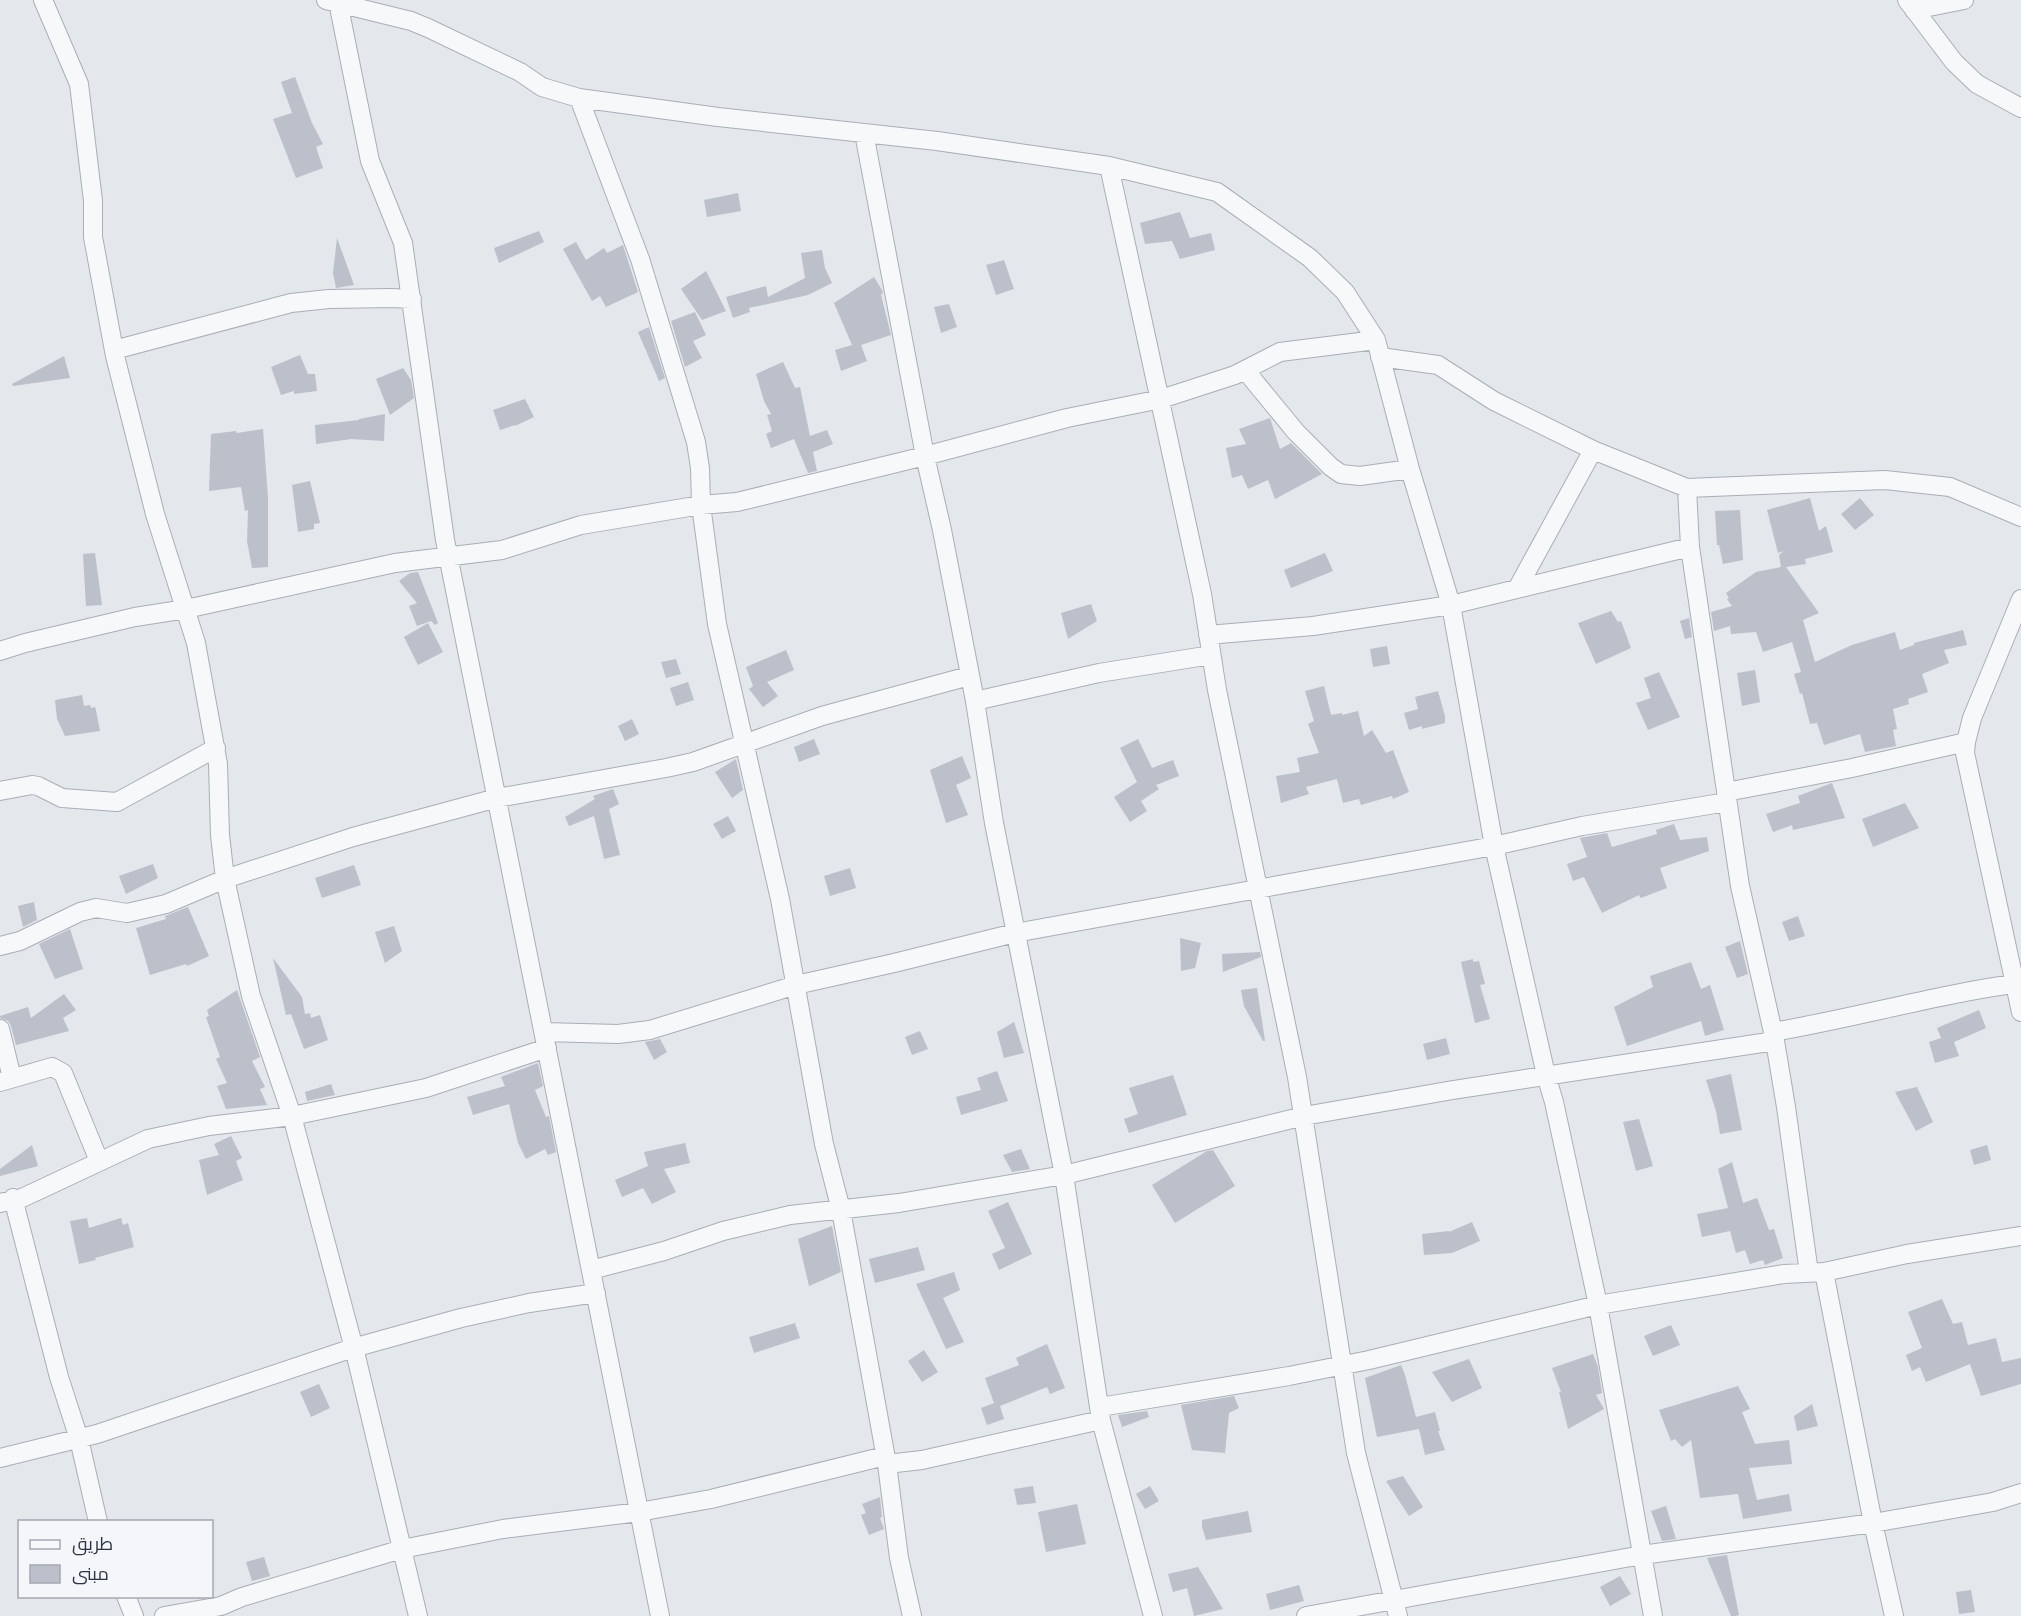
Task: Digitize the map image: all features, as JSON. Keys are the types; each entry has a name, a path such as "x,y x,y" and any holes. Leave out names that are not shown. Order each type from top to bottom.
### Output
{"street":[{"path":"43,0 79,84 93,201 93,237 114,350 155,514 196,643 218,764 220,834 225,879 251,996 292,1116 353,1348 418,1616"},
{"path":"1910,5 1964,0"},
{"path":"660,1616 448,555 403,243 370,161 332,1 428,28 520,72 542,87 579,98 718,117 937,141 1109,166 1217,192 1310,258 1345,292 1378,348 1410,469 1451,605 1494,846 1554,1102 1598,1305 1653,1616"},
{"path":"1910,5 1954,62 1969,77 1977,84 2021,108"},
{"path":"579,98 640,260 696,442 700,468 701,505 717,624 780,899 824,1144 841,1210 886,1460 899,1558 912,1616"},
{"path":"864,133 925,456 975,700 994,823 1015,933 1064,1175 1100,1413 1153,1616"},
{"path":"1109,166 1202,594 1211,655 1304,1116 1356,1453 1396,1608"},
{"path":"114,350 291,303 329,299 412,299"},
{"path":"0,651 135,617 186,609 395,563 448,555 493,552 580,525 701,505 737,502 925,456 1067,417 1161,399 1245,370 1280,352 1378,348 1438,365 1494,401 1593,450 1687,488 1885,480 1950,487 2021,517"},
{"path":"1245,370 1296,432 1341,474 1360,476 1410,469"},
{"path":"1517,589 1593,450"},
{"path":"1687,488 1690,547 1740,886 1774,1036 1817,1273 1894,1616"},
{"path":"1208,635 1313,626 1451,605 1690,547"},
{"path":"2021,599 1972,718 1965,753 2017,983 2021,1012"},
{"path":"975,700 1099,673 1211,655"},
{"path":"0,946 20,941 80,912 96,909 127,913 166,904 225,879 353,837 497,798 693,762 822,716 969,676"},
{"path":"98,1520 79,1439 7,1201 22,1197 148,1139 209,1126 292,1116 426,1088 545,1040 618,1035 650,1030 796,985 1015,933 1494,846 1727,797 1966,742"},
{"path":"0,791 32,785 62,798 117,802 216,748"},
{"path":"591,1270 664,1251 729,1229 790,1215 899,1203 1064,1175 1304,1116 1774,1036 1923,1001 2017,983"},
{"path":"0,1029 6,1080 52,1067 63,1073 99,1161"},
{"path":"164,1616 221,1606 243,1597 402,1549 503,1529 639,1512 711,1499 886,1460 922,1460 1100,1413 1342,1365 1598,1305 1784,1274 1817,1273 1892,1257 2021,1236"},
{"path":"0,1458 97,1434 353,1348 461,1318 529,1303 596,1293"},
{"path":"1306,1616 1396,1608 1642,1555 1873,1523 1993,1502 2021,1493"},
{"path":"127,1598 134,1616"}],"building":[{"path":"295,77 312,123 323,144 316,147 323,168 296,178 273,119 292,113 281,82"},
{"path":"738,193 741,211 707,217 704,200"},
{"path":"1180,212 1190,238 1211,233 1215,250 1180,259 1172,241 1145,244 1140,223"},
{"path":"539,231 544,242 499,263 494,248"},
{"path":"337,238 354,285 336,288 333,273"},
{"path":"576,242 586,260 604,248 607,253 623,245 638,292 606,307 600,296 592,301 563,249"},
{"path":"822,250 825,268 832,283 808,295 749,308 750,312 733,318 726,297 766,286 768,297 805,278 801,253"},
{"path":"1004,260 1014,289 996,295 986,265"},
{"path":"706,271 726,311 702,320 681,289"},
{"path":"874,277 883,293 881,295 891,335 861,345 867,361 841,371 835,350 852,345 834,303"},
{"path":"949,304 957,327 941,333 934,307"},
{"path":"695,312 706,335 693,341 702,358 685,367 671,321"},
{"path":"649,327 665,378 659,381 638,332"},
{"path":"300,355 308,374 315,374 317,391 294,394 294,391 281,395 271,367"},
{"path":"64,356 70,378 13,386 12,384"},
{"path":"783,362 795,388 800,387 810,436 827,430 833,444 813,452 817,471 808,473 794,439 771,448 766,434 772,431 767,415 771,414 764,401 756,374"},
{"path":"403,368 411,380 414,398 390,415 376,379"},
{"path":"525,399 534,417 500,430 493,410"},
{"path":"385,414 384,441 351,439 316,444 315,425 359,420"},
{"path":"1270,418 1280,449 1291,443 1322,474 1275,499 1268,480 1248,489 1242,475 1232,478 1226,448 1246,444 1239,429"},
{"path":"263,429 268,498 268,567 252,568 247,541 248,510 245,511 241,487 209,491 211,434"},
{"path":"310,481 320,523 314,524 314,529 298,532 292,485"},
{"path":"1810,498 1819,531 1826,526 1833,552 1805,559 1806,564 1786,567 1819,613 1803,620 1815,662 1852,645 1895,632 1900,650 1914,643 1963,630 1967,645 1944,650 1949,663 1922,674 1928,692 1908,699 1909,704 1893,709 1897,729 1893,730 1896,746 1865,752 1860,734 1824,745 1817,723 1810,724 1802,693 1800,694 1794,674 1801,672 1792,642 1763,652 1756,632 1731,634 1730,626 1714,631 1711,612 1732,606 1726,593 1756,572 1781,567 1779,555 1784,551 1778,553 1767,510"},
{"path":"1860,498 1874,515 1855,530 1841,514"},
{"path":"1740,510 1743,560 1723,564 1719,545 1717,545 1715,511"},
{"path":"95,553 102,605 86,606 83,554"},
{"path":"1325,553 1333,571 1291,588 1284,570"},
{"path":"418,572 438,623 435,625 431,621 417,626 409,606 417,603 399,581 410,573"},
{"path":"1091,604 1097,621 1068,639 1061,613"},
{"path":"1611,611 1618,622 1621,621 1631,648 1596,664 1578,623"},
{"path":"1689,618 1692,637 1685,639 1680,621"},
{"path":"428,623 443,652 418,665 404,637"},
{"path":"1387,646 1390,664 1373,667 1370,649"},
{"path":"786,650 794,670 767,682 778,696 763,707 749,689 753,686 746,667"},
{"path":"676,659 681,674 666,678 661,662"},
{"path":"1755,670 1760,702 1742,706 1737,673"},
{"path":"1659,672 1680,717 1648,730 1636,703 1651,698 1644,678"},
{"path":"688,682 694,700 676,706 670,688"},
{"path":"1324,686 1331,715 1358,711 1364,736 1372,730 1386,753 1393,750 1409,792 1393,799 1392,796 1361,805 1359,799 1343,803 1337,779 1306,787 1309,794 1281,803 1276,776 1300,772 1297,758 1319,753 1308,724 1314,721 1305,691"},
{"path":"1438,691 1445,723 1409,730 1404,713 1418,709 1415,697"},
{"path":"82,695 84,706 95,707 100,731 65,736 57,719 55,700"},
{"path":"632,719 639,734 625,741 618,726"},
{"path":"814,739 820,754 799,762 794,747"},
{"path":"1138,739 1152,768 1173,760 1179,776 1156,785 1159,789 1141,801 1147,811 1130,822 1114,797 1137,782 1120,748"},
{"path":"962,756 971,778 956,785 968,815 946,823 930,770"},
{"path":"736,759 743,790 732,798 715,772"},
{"path":"1832,783 1845,818 1793,830 1792,825 1773,832 1766,814 1800,803 1798,796"},
{"path":"613,789 619,804 609,809 620,855 604,859 594,816 569,826 565,817 595,799 593,796"},
{"path":"1905,803 1919,828 1873,847 1862,819"},
{"path":"728,816 736,831 722,839 713,824"},
{"path":"1674,824 1680,840 1707,837 1709,851 1660,868 1667,888 1641,898 1639,895 1602,913 1584,877 1573,881 1567,864 1587,857 1580,838 1607,833 1612,847 1657,834 1656,830"},
{"path":"153,864 158,878 126,894 119,876"},
{"path":"354,865 361,885 322,898 315,878"},
{"path":"850,868 856,888 830,896 824,876"},
{"path":"34,902 37,920 23,927 18,906"},
{"path":"188,907 209,956 187,966 186,964 150,975 136,928 166,919 165,916"},
{"path":"1798,916 1805,936 1789,941 1782,922"},
{"path":"394,926 402,951 385,963 375,932"},
{"path":"70,929 83,969 55,979 39,944"},
{"path":"1180,938 1201,943 1195,968 1181,971"},
{"path":"1740,941 1748,974 1737,978 1725,947"},
{"path":"1260,952 1261,957 1223,972 1222,954"},
{"path":"273,958 302,997 305,1014 310,1013 311,1018 320,1015 328,1040 304,1049 291,1014 286,1015"},
{"path":"1473,959 1473,962 1479,961 1485,984 1480,985 1490,1019 1475,1023 1461,962"},
{"path":"1691,962 1701,989 1710,985 1724,1030 1705,1036 1701,1021 1627,1046 1614,1007 1653,987 1650,976"},
{"path":"1257,988 1265,1041 1244,1006 1241,990"},
{"path":"237,990 260,1057 252,1061 265,1087 260,1089 267,1105 226,1109 217,1086 227,1083 216,1059 220,1057 206,1017 209,1016 207,1010"},
{"path":"64,994 76,1010 63,1018 69,1031 16,1045 11,1026 0,1016 28,1007 31,1018"},
{"path":"1979,1010 1986,1028 1954,1042 1959,1056 1935,1063 1929,1042 1941,1038 1937,1028"},
{"path":"1014,1022 1024,1053 1004,1058 997,1032"},
{"path":"920,1031 928,1049 912,1055 905,1037"},
{"path":"1446,1038 1450,1054 1427,1060 1423,1044"},
{"path":"660,1039 667,1052 654,1060 645,1042"},
{"path":"538,1063 543,1086 535,1090 546,1117 549,1116 556,1152 548,1155 545,1149 526,1159 518,1143 509,1104 473,1115 467,1097 505,1086 501,1077"},
{"path":"997,1071 1008,1101 961,1115 956,1097 981,1090 977,1078"},
{"path":"1731,1074 1742,1130 1720,1134 1716,1111 1706,1080"},
{"path":"1173,1075 1187,1115 1129,1133 1124,1119 1138,1114 1129,1088"},
{"path":"331,1084 335,1095 307,1101 305,1092"},
{"path":"1917,1087 1933,1122 1916,1131 1895,1092"},
{"path":"1639,1119 1653,1166 1636,1171 1623,1122"},
{"path":"231,1136 242,1158 236,1161 243,1180 207,1195 199,1160 219,1155 214,1144"},
{"path":"685,1143 690,1163 664,1169 676,1192 652,1204 643,1188 622,1197 615,1180 648,1166 644,1152"},
{"path":"32,1145 38,1166 0,1176 0,1169"},
{"path":"1987,1145 1991,1160 1974,1165 1970,1150"},
{"path":"1021,1149 1030,1169 1012,1172 1003,1155"},
{"path":"1213,1150 1235,1186 1175,1223 1152,1185 1207,1151"},
{"path":"1732,1162 1743,1203 1757,1198 1769,1230 1774,1229 1783,1258 1765,1265 1763,1260 1750,1264 1745,1250 1736,1253 1730,1231 1702,1237 1697,1214 1728,1208 1718,1169"},
{"path":"1008,1202 1032,1254 999,1270 992,1254 1005,1248 988,1211"},
{"path":"87,1218 89,1228 121,1218 123,1225 128,1223 134,1247 79,1264 70,1221"},
{"path":"1472,1222 1480,1241 1452,1253 1424,1255 1422,1234 1449,1232"},
{"path":"832,1226 841,1272 809,1286 798,1239"},
{"path":"918,1247 925,1270 875,1283 869,1259"},
{"path":"954,1272 960,1290 943,1298 964,1342 946,1349 916,1284"},
{"path":"1942,1299 1953,1324 1962,1322 1968,1345 1996,1338 2002,1362 2021,1358 2021,1384 1981,1396 1970,1364 1926,1382 1920,1367 1912,1371 1906,1355 1922,1348 1908,1312"},
{"path":"795,1323 800,1338 754,1353 749,1337"},
{"path":"1671,1325 1680,1345 1653,1356 1644,1336"},
{"path":"1047,1344 1065,1388 1050,1394 1047,1387 1000,1406 1004,1419 987,1425 981,1408 994,1403 985,1378 1019,1365 1016,1358"},
{"path":"924,1350 938,1372 922,1382 908,1361"},
{"path":"1593,1354 1598,1367 1602,1393 1596,1395 1604,1409 1568,1429 1559,1392 1561,1392 1552,1368"},
{"path":"1469,1359 1482,1388 1452,1402 1432,1372"},
{"path":"1401,1365 1416,1417 1435,1412 1440,1431 1438,1431 1445,1450 1425,1455 1419,1429 1377,1437 1365,1378"},
{"path":"319,1384 330,1408 311,1417 300,1392"},
{"path":"1738,1386 1750,1409 1742,1412 1755,1444 1789,1440 1792,1464 1749,1468 1757,1500 1789,1494 1792,1511 1743,1519 1738,1494 1700,1498 1691,1440 1682,1447 1675,1439 1671,1441 1659,1410"},
{"path":"1234,1396 1239,1408 1229,1413 1225,1453 1192,1450 1181,1405"},
{"path":"1812,1404 1818,1426 1797,1431 1794,1416"},
{"path":"1147,1411 1149,1417 1122,1427 1118,1415"},
{"path":"1403,1476 1423,1507 1409,1516 1386,1481"},
{"path":"1033,1486 1036,1503 1017,1505 1014,1489"},
{"path":"1150,1486 1159,1501 1145,1509 1136,1494"},
{"path":"880,1497 882,1517 880,1518 884,1529 869,1535 861,1515 866,1513 862,1504"},
{"path":"1077,1504 1086,1544 1046,1552 1038,1512"},
{"path":"1666,1506 1676,1539 1662,1541 1651,1511"},
{"path":"1248,1511 1252,1532 1206,1540 1202,1520"},
{"path":"1727,1555 1739,1615 1736,1616 1731,1616 1707,1558"},
{"path":"264,1557 270,1576 252,1581 246,1562"},
{"path":"1198,1567 1223,1609 1194,1616 1187,1588 1173,1592 1168,1574"},
{"path":"1620,1576 1631,1594 1610,1606 1600,1587"},
{"path":"1299,1585 1304,1601 1270,1610 1266,1594"},
{"path":"1971,1590 1975,1612 1959,1614 1956,1592"}]}
